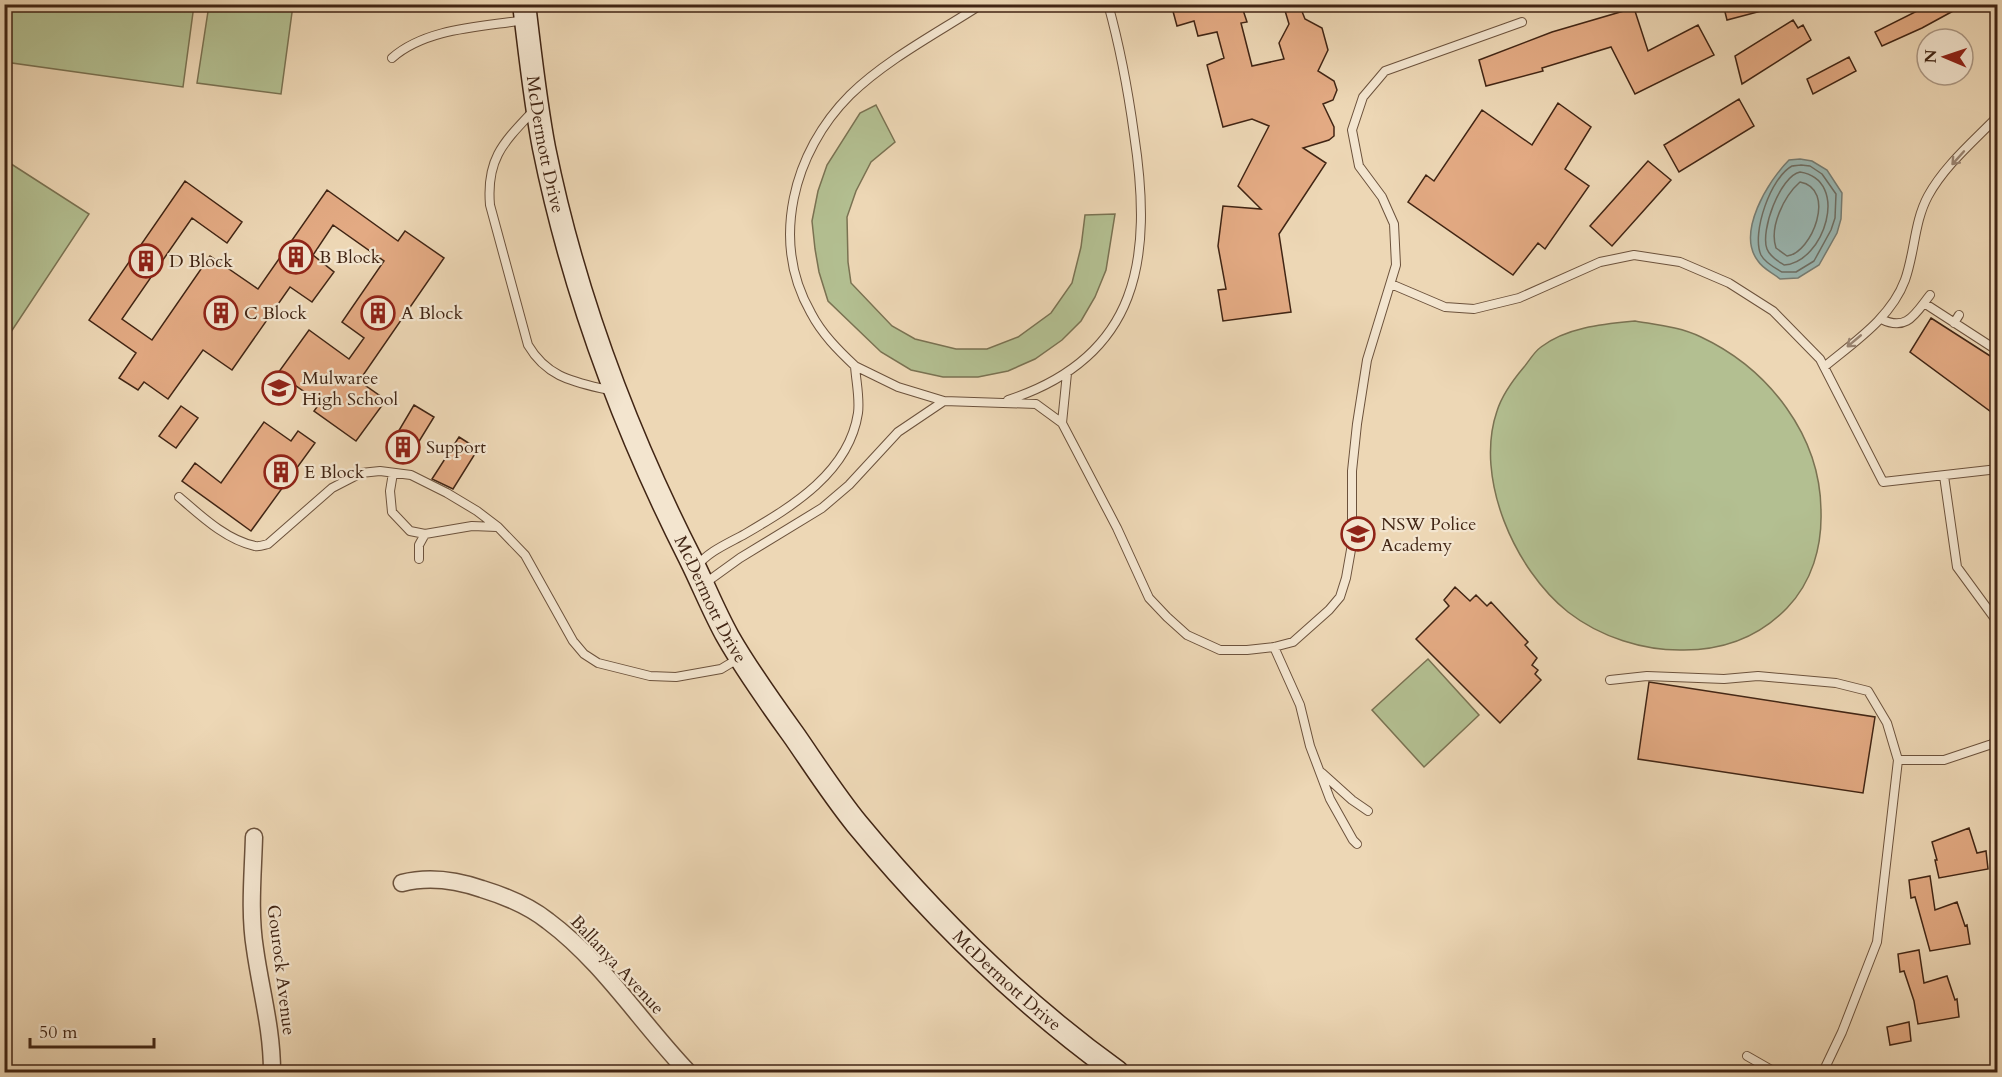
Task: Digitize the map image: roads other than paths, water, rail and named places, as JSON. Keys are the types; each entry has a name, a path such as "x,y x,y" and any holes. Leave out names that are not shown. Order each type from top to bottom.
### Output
{"main road":[{"name":"McDermott Drive","path":"525,12 544,147 561,220 597,346 662,502 727,636 767,699 856,823 915,890 976,954 1035,1006 1117,1072"}],"street":[{"name":"Gourock Avenue","path":"254,837 252,909 254,947 268,1016 272,1072"},
{"name":"Ballanya Avenue","path":"402,884 416,879 433,879 467,884 506,896 547,920 582,951 688,1072"}],"lane":[{"path":"982,4 889,64 852,94 828,119 808,150 798,177 791,224 791,245 800,291 823,332 855,366 898,387 944,401 1036,404 1062,423 1117,528 1149,598 1187,635 1220,650 1275,647 1293,642 1322,618 1340,597 1349,564 1357,424 1366,370 1396,265 1394,224 1382,197 1359,166 1352,130 1363,97 1385,71 1522,22"},
{"path":"1001,402 1028,394 1067,373 1101,343 1121,314 1135,278 1142,229 1141,176 1122,58 1108,4"},
{"path":"392,58 409,45 432,35 525,12"},
{"path":"537,106 506,140 491,170 488,185 490,205 528,345 536,359 550,371 567,380 615,392"},
{"path":"1824,367 1881,318 1897,297 1905,281 1921,212 1928,196 1938,181 1998,116"},
{"path":"1391,284 1445,307 1474,309 1519,298 1600,261 1634,255 1680,262 1730,283 1773,311 1820,359 1883,482 1998,469"},
{"path":"1881,318 1890,323 1900,324 1911,318 1930,295"},
{"path":"1924,303 1957,319 1997,349"},
{"path":"699,576 703,558 776,515 808,493 831,471 847,450 858,412 855,366"},
{"path":"1062,423 1067,373"},
{"path":"699,576 740,558 822,508 849,484 898,432 944,401"},
{"path":"179,497 214,526 256,547 268,544 332,488 361,473 380,471 411,475 447,493 498,527 525,555 573,641 584,654 598,663 650,676 676,677 721,669 741,657"},
{"path":"393,473 390,491 392,512 410,531 425,534 472,526 498,527"},
{"path":"1944,476 1957,567 1998,623"},
{"path":"419,559 418,545 425,534"},
{"path":"1275,647 1300,705 1310,746 1330,799 1357,844"},
{"path":"1610,680 1647,676 1724,679 1758,676 1836,683 1868,691 1887,723 1898,760 1877,942 1842,1032 1822,1072"},
{"path":"1898,760 1944,760 1992,744 1998,737"},
{"path":"1320,771 1368,811"},
{"path":"1747,1056 1775,1072"}],"water":[{"path":"1789,160 1812,161 1827,170 1842,193 1841,219 1837,233 1819,265 1798,278 1780,279 1760,264 1752,249 1753,222 1757,208 1772,181"}],"place":[{"name":"B Block","path":"296,257"},
{"name":"D Block","path":"146,261"},
{"name":"C Block","path":"221,313"},
{"name":"A Block","path":"378,313"},
{"name":"Mulwaree High School","path":"279,388"},
{"name":"Support","path":"403,447"},
{"name":"E Block","path":"281,472"},
{"name":"NSW Police Academy","path":"1358,534"}]}
